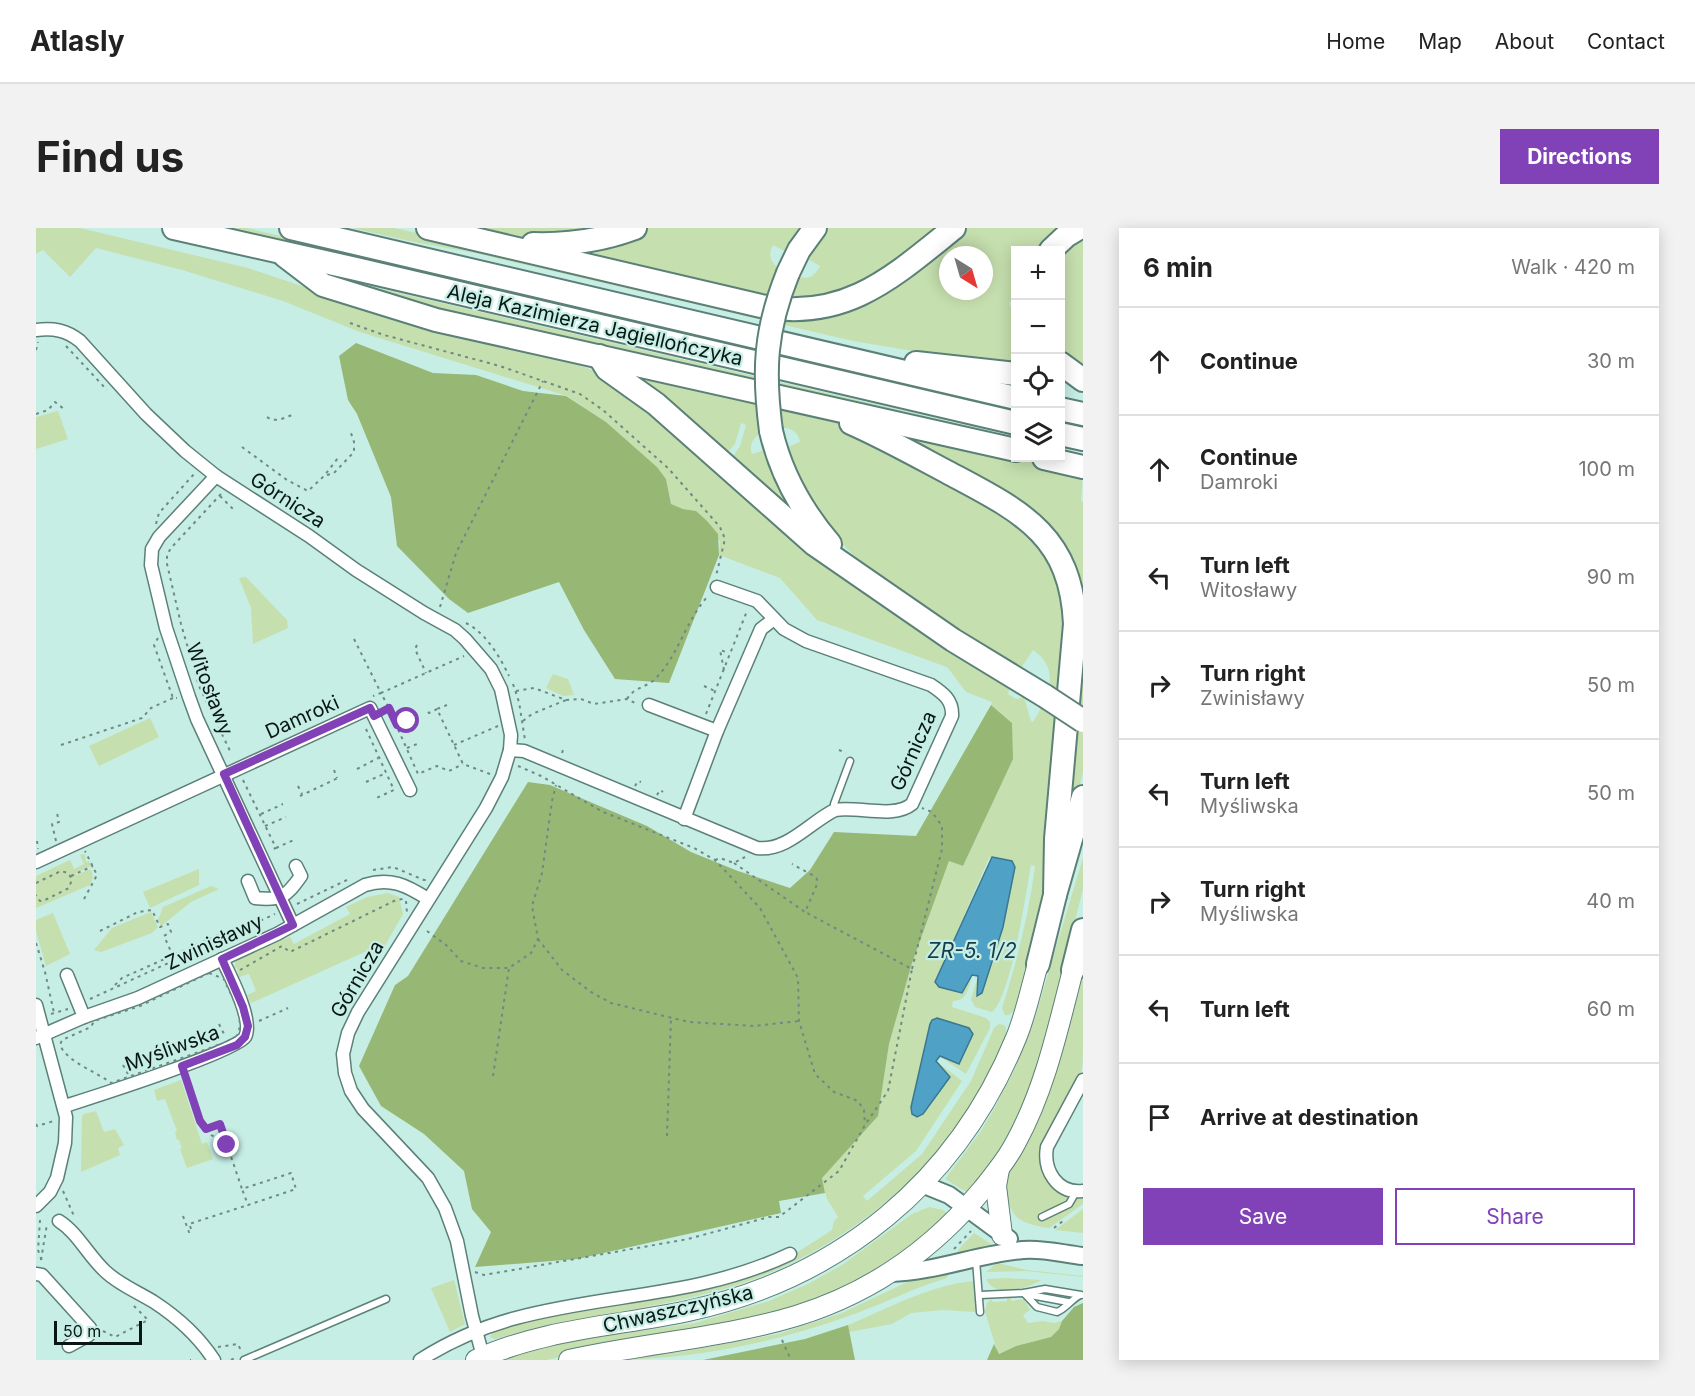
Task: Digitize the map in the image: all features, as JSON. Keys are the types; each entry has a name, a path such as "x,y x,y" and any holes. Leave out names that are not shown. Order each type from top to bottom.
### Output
{"highway":[{"name":"Aleja Kazimierza Jagiellończyka","path":"174,228 1011,422"},
{"name":"Aleja Kazimierza Jagiellończyka","path":"291,228 1011,397"},
{"path":"428,228 761,306 802,310 838,303 872,289 906,267 954,228"},
{"path":"485,242 551,245 606,237 635,228"},
{"path":"815,228 799,250 780,293 769,333 766,355 766,393 775,447 792,490 810,519 850,568"},
{"path":"1055,246 1079,228"},
{"path":"278,252 323,285 436,320 1011,449"},
{"path":"825,353 1011,373"},
{"path":"599,356 607,369 656,404 814,544 944,634 1083,721"},
{"path":"1065,367 1083,380"},
{"path":"1065,383 1083,385"},
{"path":"833,409 842,420 877,434 1014,509 1050,542 1065,569 1073,595 1075,624 1056,839 1055,895"},
{"path":"1065,409 1083,414"},
{"path":"1065,435 1083,439"},
{"path":"1060,462 1083,468"},
{"path":"1038,964 1083,797"},
{"path":"1073,970 1083,930"}],"main road":[{"name":"Chwaszczyńska","path":"481,1359 536,1340 729,1301 767,1288 812,1268 855,1241 902,1205 942,1162 975,1116 1016,1037 1038,964"},
{"name":"Chwaszczyńska","path":"569,1360 756,1326 797,1315 851,1294 890,1273 933,1241 966,1209 999,1169 1016,1142 1034,1105 1048,1063 1073,970"},
{"path":"999,1169 996,1186 1002,1235"},
{"path":"922,1184 949,1195 1024,1250"},
{"path":"890,1273 917,1272 950,1263 1024,1250 1083,1256"}],"street":[{"name":"Górnicza","path":"38,334 54,329 63,331 80,342 146,414 202,465 356,570 444,623 465,639 491,669 501,689 512,735 502,777 486,808 358,1012 345,1042 344,1063 348,1082 356,1100 411,1159 437,1192 451,1223 481,1359"},
{"name":"Witosławy","path":"216,476 159,537 152,549 151,565 168,634 197,719 293,925"},
{"name":"Górnicza","path":"713,587 757,601 784,629 806,641 931,685 946,697 952,707 952,716 912,804 906,810 896,812 845,808 835,810"},
{"path":"684,819 717,731 761,629 774,619"},
{"path":"650,705 717,731"},
{"name":"Damroki","path":"38,854 370,708 374,716"},
{"path":"374,716 410,790"},
{"path":"510,750 524,751 757,848 765,849 785,843 835,810"},
{"path":"248,881 255,898 274,900 288,893 301,876 296,866"},
{"name":"Zwinisławy","path":"40,1036 84,1017 138,998 293,925 374,882 387,881 401,884 428,899"},
{"path":"222,959 243,1007 248,1026"},
{"path":"68,975 84,1017"},
{"path":"36,1005 40,1036 65,1107 64,1143 59,1180 36,1206"},
{"name":"Myśliwska","path":"65,1107 179,1063 237,1045 245,1037 248,1026"},
{"path":"1080,1192 1062,1187 1051,1177 1045,1155 1047,1146 1083,1080"},
{"path":"53,1219 69,1227 93,1260 109,1275 155,1303 180,1322 214,1354"},
{"path":"420,1360 476,1331 516,1318 703,1284 741,1275 790,1254"},
{"path":"36,1274 42,1275 90,1328 87,1338 69,1346"}],"lane":[{"path":"835,810 834,804 850,761"},
{"path":"1042,1216 1069,1204 1080,1192"},
{"path":"976,1259 980,1312"},
{"path":"980,1295 1024,1293 1045,1288 1082,1295"},
{"path":"1024,1293 1068,1302"},
{"path":"1024,1293 1041,1309 1057,1312 1065,1308 1068,1302 1082,1295"},
{"path":"244,1357 386,1299"}],"path":[{"path":"350,323 384,335 500,366 580,394 603,410 668,468 720,527 725,538 713,587 656,679 635,690 627,699"},
{"path":"36,350 38,334"},
{"path":"61,341 108,391"},
{"path":"440,609 456,552 543,381"},
{"path":"36,414 48,410 55,402 64,409"},
{"path":"267,417 271,420 281,420 292,415"},
{"path":"324,476 334,473 354,452 351,433"},
{"path":"242,447 287,480 308,491 338,458"},
{"path":"156,528 159,513 202,465"},
{"path":"220,496 234,510"},
{"path":"217,500 167,555 178,614 199,686 231,753 217,761"},
{"path":"701,725 752,599"},
{"path":"444,623 454,616 474,627 504,665 516,692 526,736 524,751 516,772"},
{"path":"163,635 156,639 154,645 173,698"},
{"path":"354,639 389,708 418,774 437,766 449,771 463,764 493,774 489,783"},
{"path":"417,645 416,649 426,673"},
{"path":"724,670 719,649 730,654"},
{"path":"371,697 466,655"},
{"path":"704,686 715,691"},
{"path":"516,692 534,688 566,700"},
{"path":"61,745 142,718 151,708 173,698 182,700"},
{"path":"523,721 532,714 566,700 581,699 594,704 627,699 641,706 650,705"},
{"path":"428,712 447,705"},
{"path":"374,799 394,790 362,721 389,708"},
{"path":"437,710 463,764"},
{"path":"397,725 407,721"},
{"path":"454,745 500,724 500,721"},
{"path":"407,748 417,744"},
{"path":"357,769 392,752"},
{"path":"518,766 603,812 694,848 715,860 760,908 798,978 799,1021 815,1074 834,1092 858,1101 864,1110 865,1125"},
{"path":"298,786 301,796 339,778 334,770"},
{"path":"366,782 386,773"},
{"path":"325,777 328,783"},
{"path":"242,778 276,848"},
{"path":"309,785 312,791"},
{"path":"556,785 542,873 532,906 538,939 562,970 600,998 624,1007 689,1022 754,1026 799,1021"},
{"path":"656,798 660,790 663,792"},
{"path":"260,815 283,804"},
{"path":"462,1269 484,1275 688,1239 769,1217 779,1217 839,1171 865,1125 888,1091 912,969 942,849 942,826 932,812 912,804"},
{"path":"54,845 57,844 52,824 58,822 57,813"},
{"path":"265,826 286,817"},
{"path":"271,853 270,850 296,838"},
{"path":"37,841 38,854"},
{"path":"734,863 757,848"},
{"path":"84,899 97,875 85,851"},
{"path":"715,860 720,858 734,863 805,912 912,969"},
{"path":"792,864 817,879 805,912"},
{"path":"71,876 93,866"},
{"path":"36,883 61,871 71,876"},
{"path":"36,895 40,901 43,901 66,889 71,885 71,876"},
{"path":"238,972 241,968 282,946 290,952 396,900 406,899 407,916"},
{"path":"100,931 138,912 152,910 160,927 168,924 171,932 164,936 173,956"},
{"path":"79,1004 240,930 232,929 122,978 113,987"},
{"path":"427,931 446,945 461,961 483,968 509,968 531,953 538,939"},
{"path":"36,943 54,1013 59,1012"},
{"path":"493,1076 509,968"},
{"path":"69,1037 62,1040 60,1046 64,1053 111,1083 152,1069 179,1063 204,1050 236,1039 240,1032 240,1016 224,979"},
{"path":"248,1026 288,1008"},
{"path":"667,1136 671,1018"},
{"path":"219,1024 227,1042"},
{"path":"196,1034 204,1050"},
{"path":"170,1046 179,1063 200,1121 206,1129 220,1124 248,1204"},
{"path":"146,1054 152,1069"},
{"path":"123,1065 129,1077"},
{"path":"36,1127 46,1123"},
{"path":"211,1136 227,1145"},
{"path":"214,1149 227,1145"},
{"path":"183,1216 189,1232 192,1231 189,1224 296,1189 291,1173 242,1189"},
{"path":"59,1180 68,1206 76,1220"},
{"path":"36,1265 41,1262 53,1219"},
{"path":"1054,1228 1063,1221"},
{"path":"954,1251 971,1231"},
{"path":"115,1337 148,1320 136,1308"},
{"path":"782,1340 791,1360"},
{"path":"214,1354 238,1344 244,1357"}],"green space":[{"path":"36,228 80,228 248,268 433,330 560,360 610,378 861,591 948,649 1010,684 1008,694 1016,699 1024,697 1033,722 1050,684 1050,675 1042,658 1033,650 1021,668 1017,665 1014,668 857,559 821,522 785,454 790,452 788,447 800,442 794,431 787,428 772,429 758,435 751,447 752,454 765,450 767,458 770,457 803,522 732,458 740,446 746,425 741,423 735,444 727,453 622,371 810,413 840,423 1014,516 1059,569 1068,653 1042,907 1015,1010 1005,1015 1002,1008 1029,902 1035,866 1031,865 1017,943 999,1003 992,1012 975,1007 971,999 978,976 977,996 982,993 1003,927 1014,862 989,858 935,982 939,987 962,993 972,975 965,996 953,1001 952,1007 986,1018 990,1022 990,1028 966,1074 939,1056 959,1064 973,1034 969,1028 937,1018 930,1024 911,1111 917,1117 922,1115 950,1077 936,1061 962,1081 916,1151 863,1196 867,1201 922,1154 971,1081 994,1028 999,1024 1004,1025 1006,1035 992,1068 969,1110 912,1179 852,1228 785,1266 750,1281 686,1299 549,1325 495,1339 490,1337 493,1331 513,1324 790,1257 832,1230 834,1221 838,1217 827,1199 821,1178 878,1115 889,1044 912,963 949,861 963,866 983,823 1012,723 991,705 992,702 966,692 948,668 817,620 780,578 719,555 720,541 696,511 671,504 666,479 657,467 606,422 567,396 360,332 283,301 182,270 96,248 70,277 43,250 36,254"},
{"path":"225,228 247,228 1011,407 1011,413"},
{"path":"352,228 394,228 796,316 965,228 1066,228 1047,246 1011,246 1011,302 1009,302 1011,306 1011,367 853,341 475,253"},
{"path":"462,228 617,228 524,238"},
{"path":"650,228 805,228 786,252 773,245 770,255 779,268 806,278 814,275 820,266 808,259 810,254 806,252 823,228 942,228 905,257 844,292 793,302 548,250 621,238"},
{"path":"1083,232 1083,371 1065,358 1065,246"},
{"path":"347,281 1011,436 1011,444 436,309"},
{"path":"356,343 433,373 476,375 523,391 566,396 606,422 657,467 666,479 671,504 696,511 707,521 718,534 719,555 669,683 615,679 584,630 559,582 468,613 449,599 397,546 391,497 357,414 348,400 339,356"},
{"path":"58,411 68,439 36,449 36,417"},
{"path":"870,422 1011,456 1011,462 1037,462 1083,473 1081,501 1083,502 1083,772 1065,844 1080,643 1062,550"},
{"path":"246,577 287,620 288,628 253,644 251,608 239,578"},
{"path":"553,674 568,679 574,695 563,696 546,688"},
{"path":"991,705 1012,723 1013,759 963,866 949,861 912,963 889,1044 878,1116 822,1178 825,1193 779,1201 781,1213 577,1259 475,1267 491,1232 472,1209 464,1171 424,1134 381,1106 359,1066 395,985 408,976 528,782 550,785 647,826 691,852 790,888 810,870 834,832 916,836"},
{"path":"150,718 159,737 99,766 89,746"},
{"path":"85,854 86,862 89,861 91,866 76,873 77,875 91,870 93,877 90,885 36,908 36,876 70,860 74,869 84,864 80,855"},
{"path":"1083,858 1083,889 1035,1073 1012,1129 996,1157 968,1193 945,1179 981,1131 1017,1064 1035,1017"},
{"path":"199,869 199,885 150,908 143,892"},
{"path":"211,886 219,889 191,902 161,926 158,920 163,907"},
{"path":"388,893 399,897 403,914 374,965 369,950 251,1003 247,995 256,991 249,974 239,977 237,968 233,969 237,959 290,937 294,944 350,914 346,907 367,897"},
{"path":"151,912 158,927 152,933 101,952 94,950 112,928"},
{"path":"53,913 70,954 46,966 36,931 36,920"},
{"path":"1083,973 1082,1069 1047,1135 1042,1151 1041,1167 1049,1182 1066,1195 1067,1199 1054,1208 1039,1212 1043,1219 1069,1208 1077,1199 1083,1197 1083,1204 1049,1228 1028,1223 1015,1215 1008,1202 1004,1181 1019,1158 1044,1107 1062,1054"},
{"path":"181,1080 202,1144 207,1142 213,1159 187,1168 165,1099 157,1101 154,1090"},
{"path":"96,1111 104,1132 115,1129 124,1145 118,1148 120,1155 81,1172 82,1117 84,1114"},
{"path":"929,1207 943,1210 949,1215 873,1276 787,1312 590,1349 547,1360 497,1360 536,1346 695,1323 769,1301 808,1284 842,1265 912,1214"},
{"path":"1083,1209 1083,1233 1055,1230"},
{"path":"974,1233 994,1246 959,1257 958,1250"},
{"path":"997,1263 1027,1270 1083,1277 1026,1271 986,1272"},
{"path":"949,1271 947,1278 854,1314 783,1336 695,1354 607,1360 681,1352 778,1334 842,1313 922,1275"},
{"path":"986,1279 1041,1280 1020,1289 1003,1290 990,1285"},
{"path":"454,1280 465,1324 450,1332 431,1288"},
{"path":"974,1281 975,1312 943,1310 911,1313 892,1324 849,1332 848,1325 910,1298 942,1287"},
{"path":"1007,1298 1011,1298 1011,1301 1024,1299 1030,1310 1023,1315 1028,1323 1062,1321 1059,1329 1051,1337 1016,1346 998,1354 985,1312 987,1303 991,1299 993,1302 1007,1301"},
{"path":"1083,1303 1083,1360 987,1360 994,1344 999,1354 1016,1346 1051,1337 1074,1307"},
{"path":"848,1325 855,1360 703,1360 805,1339"}],"water":[{"name":"ZR-5. 1/2","path":"992,857 1012,861 1015,867 1003,927 982,993 977,996 978,976 972,975 962,993 939,987 935,982"},
{"path":"937,1018 969,1028 973,1034 959,1064 940,1056 936,1061 950,1077 923,1114 917,1117 912,1114 911,1107 930,1024"}],"route":[{"path":"227,1145 220,1124 206,1129 200,1121 182,1066 237,1045 245,1037 248,1026 243,1007 222,959 293,925 224,774 370,708 374,716 389,708 397,725 407,721"}]}
